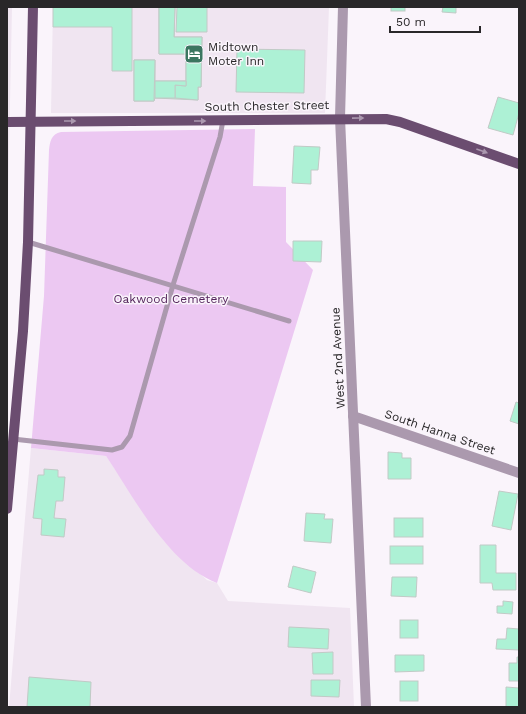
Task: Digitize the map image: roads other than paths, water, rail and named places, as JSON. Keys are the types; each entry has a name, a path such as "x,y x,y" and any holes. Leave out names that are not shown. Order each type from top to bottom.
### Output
{"main road":[{"path":"7,509 23,331 28,242 33,7"},
{"name":"South Chester Street","path":"7,122 377,118 400,122 519,164"}],"street":[{"name":"West 2nd Avenue","path":"343,7 340,118 366,707"},
{"name":"South Hanna Street","path":"353,416 519,473"}],"lane":[{"path":"13,439 112,450 122,447 130,436 173,286 220,137 223,120"},
{"path":"28,242 290,321"}],"place":[{"name":"Midtown Moter Inn","path":"194,54"}],"park label":[{"name":"Oakwood Cemetery","path":"171,299"}]}
